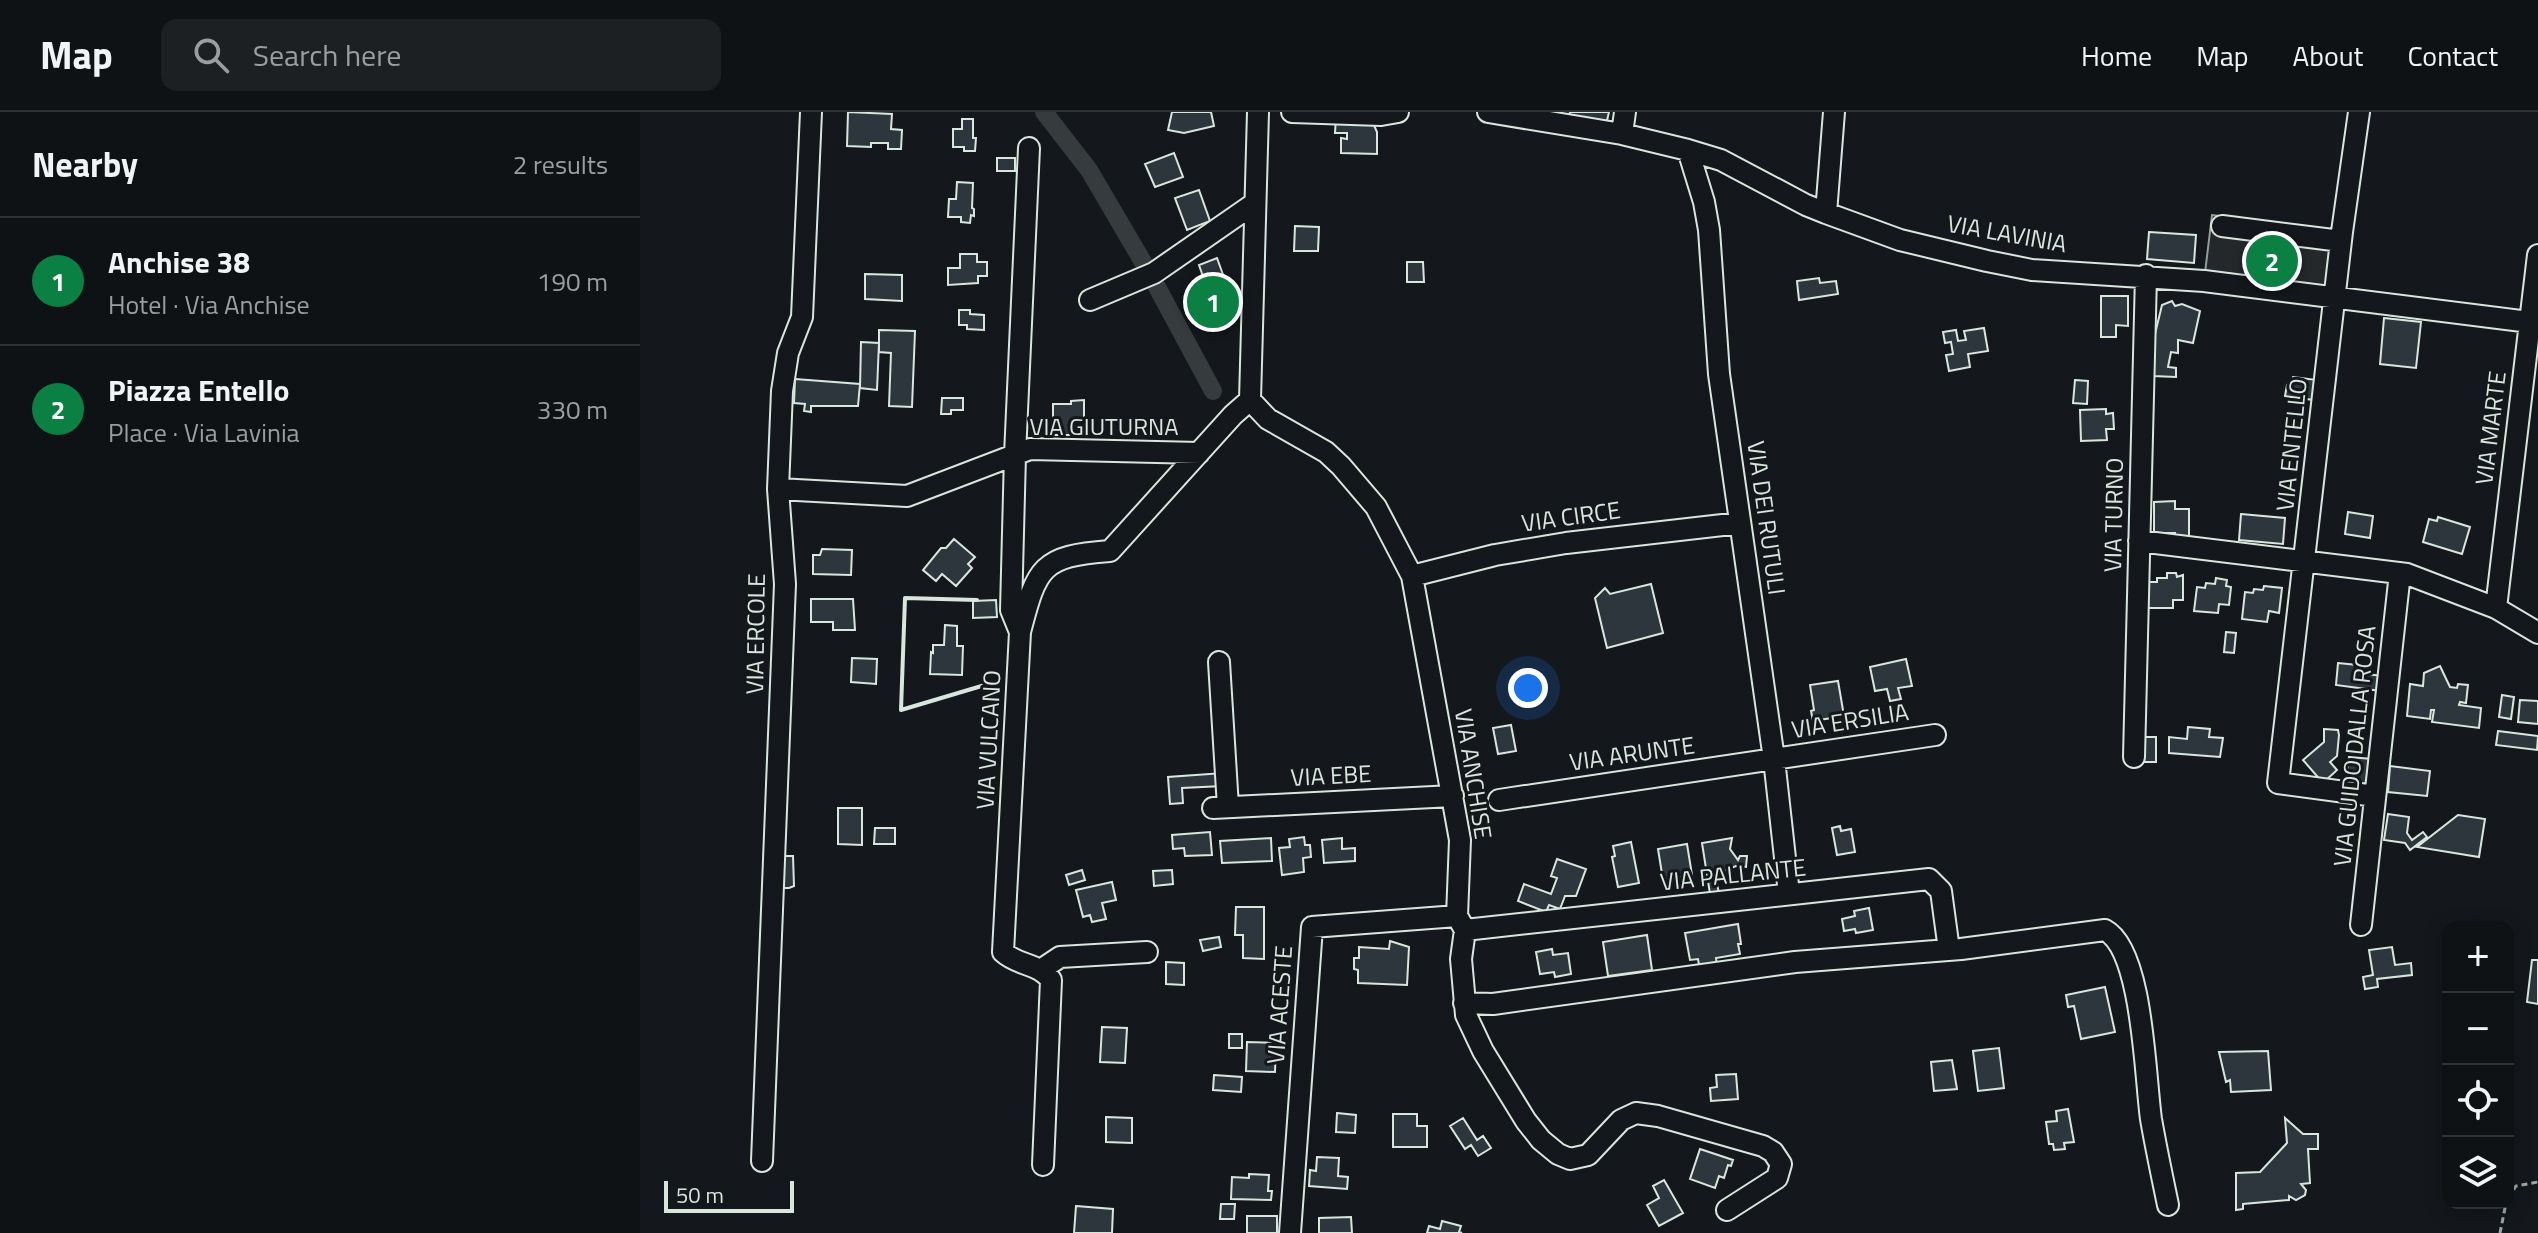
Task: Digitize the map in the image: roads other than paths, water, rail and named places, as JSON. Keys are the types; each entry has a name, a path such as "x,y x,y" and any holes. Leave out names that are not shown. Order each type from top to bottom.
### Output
{"street":[{"name":"VIA ERCOLE","path":"762,1161 785,584 778,489 782,391 788,353 802,317 811,112"},
{"path":"1250,400 1258,112"},
{"path":"1292,112 1381,115 1398,112"},
{"name":"VIA LAVINIA","path":"1488,112 1622,134 1688,150 1721,160 1806,205 1900,240 2002,264 2032,270 2146,275 2534,323"},
{"path":"1622,134 1625,112"},
{"path":"1826,213 1834,112"},
{"name":"VIA ENTELLO","path":"2359,112 2334,297 2278,783 2375,796"},
{"path":"1020,632 1011,610 1029,148"},
{"name":"VIA DEI RUTULI","path":"1688,150 1709,230 1719,374 1774,759 1789,894"},
{"path":"1090,300 1154,273 1255,203"},
{"path":"2222,226 2341,241"},
{"name":"VIA MARTE","path":"2496,608 2534,323 2538,255"},
{"name":"VIA TURNO","path":"2134,757 2146,275"},
{"name":"VIA VULCANO","path":"1042,969 1018,962 1003,952 1020,632 1035,583 1053,561 1076,553 1110,551 1250,400"},
{"name":"VIA ANCHISE","path":"1250,400 1268,419 1326,452 1341,466 1376,507 1412,576 1460,840 1464,1003 1466,1015 1483,1051 1541,1140 1570,1159 1588,1155 1621,1120 1636,1113 1658,1116 1763,1146 1773,1152 1781,1164 1777,1178 1727,1210"},
{"name":"VIA GIUTURNA","path":"778,489 907,496 1030,449 1199,453"},
{"name":"VIA CIRCE","path":"1412,576 1495,555 1566,543 1740,523"},
{"path":"2139,541 2400,573 2431,581 2496,608 2538,633"},
{"name":"VIA GUIDO DALLA ROSA","path":"2361,925 2400,573"},
{"name":"VIA EBE","path":"1219,662 1220,807 1453,796"},
{"name":"VIA ERSILIA","path":"1774,759 1935,735"},
{"name":"VIA ARUNTE","path":"1499,800 1774,759"},
{"name":"VIA PALLANTE","path":"1461,923 1929,879 1941,891 1949,950"},
{"name":"VIA ACESTE","path":"1290,1233 1312,927 1461,923"},
{"path":"1464,1003 1493,1004 1795,962 1949,950 2105,930 2121,944 2139,1006 2151,1119 2168,1205"},
{"path":"1043,1165 1052,989 1051,980 1042,969 1060,957 1147,952"}],"waterway":[{"path":"1044,112 1089,170 1143,262"},
{"path":"1157,287 1213,391"}],"place":[{"name":"Piazza Entello","path":"2272,261"},
{"name":"Anchise 38","path":"1213,302"}]}
